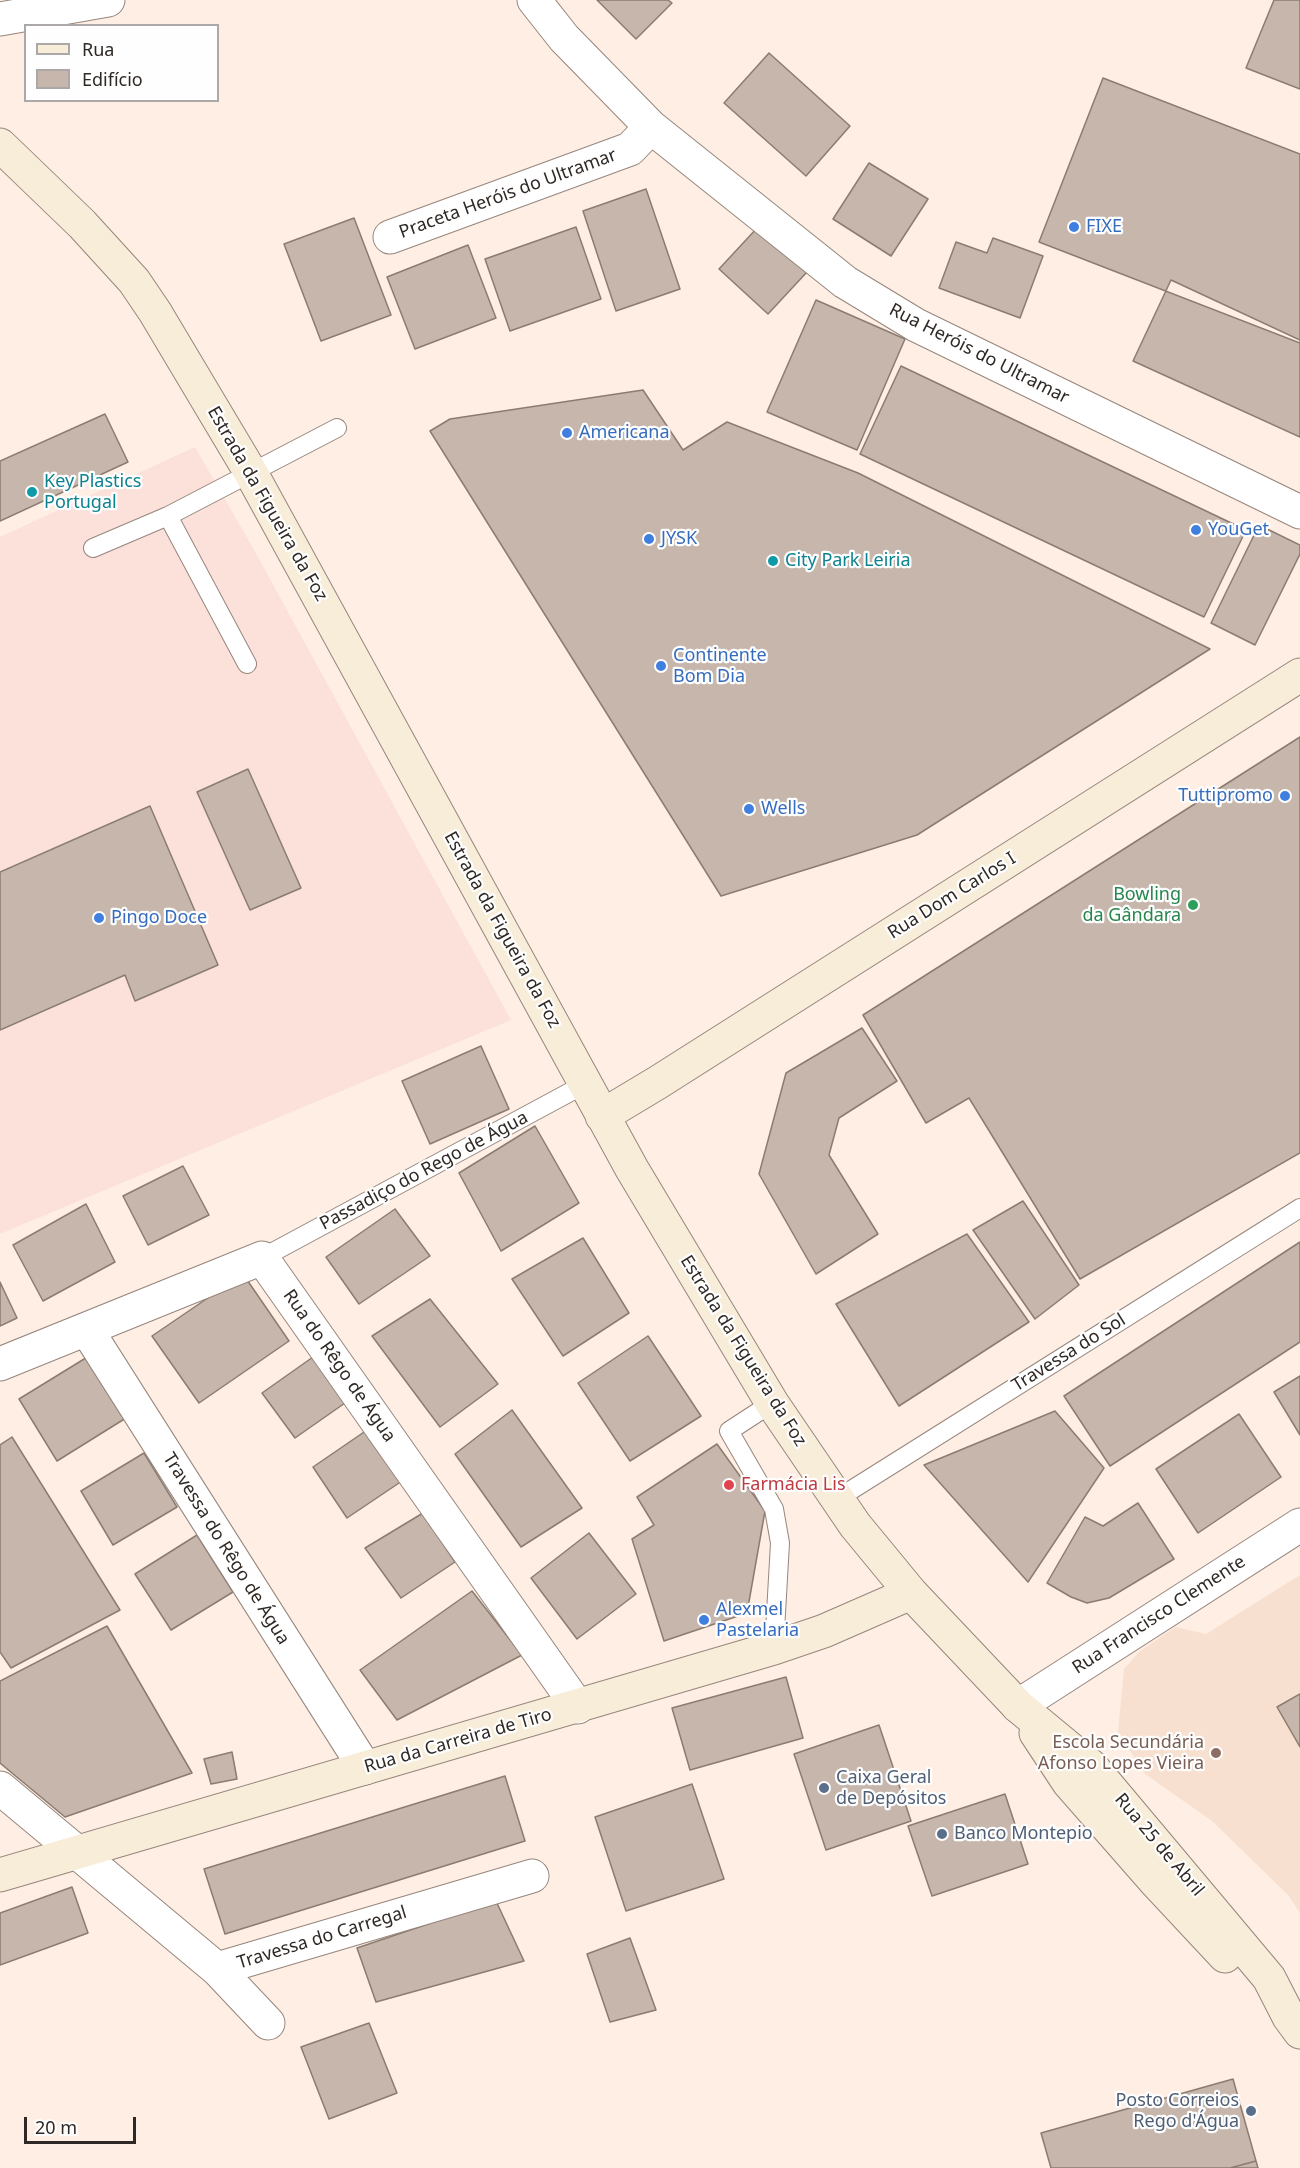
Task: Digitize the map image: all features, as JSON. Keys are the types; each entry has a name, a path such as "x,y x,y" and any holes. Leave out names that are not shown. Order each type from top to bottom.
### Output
{"main road":[{"name":"Estrada da Figueira da Foz","path":"0,145 82,224 134,281 251,473 602,1116 772,1404 855,1525 911,1593 1018,1706"},
{"name":"Rua Dom Carlos I","path":"602,1116 668,1077 1300,675"},
{"name":"Rua da Carreira de Tiro","path":"0,1875 774,1648 824,1630 911,1593"},
{"name":"Rua 25 de Abril","path":"1018,1706 1092,1767 1269,1978 1295,2025"}],"street":[{"path":"0,19 108,0"},
{"name":"Rua Heróis do Ultramar","path":"534,0 564,38 651,127 845,282 916,325 1300,512"},
{"name":"Praceta Heróis do Ultramar","path":"390,237 630,149 651,127"},
{"path":"0,1364 262,1258"},
{"name":"Rua do Rêgo de Água","path":"262,1258 578,1707"},
{"name":"Travessa do Rêgo de Água","path":"87,1330 365,1768"},
{"name":"Rua Francisco Clemente","path":"1018,1706 1300,1525"},
{"name":"Travessa do Carregal","path":"0,1788 217,1969 532,1876"},
{"path":"217,1969 267,2023"}],"lane":[{"path":"93,548 168,516 337,428"},
{"path":"168,516 247,664"},
{"name":"Passadiço do Rego de Água","path":"262,1258 585,1084"},
{"name":"Travessa do Sol","path":"837,1498 1300,1208"},
{"path":"772,1404 729,1431 774,1509 780,1543 774,1648"}],"shaded area":[{"path":"195,447 253,548 511,1020 0,1234 0,537"},
{"name":"Escola Secundária Afonso Lopes Vieira","path":"1300,1575 1300,1913 1288,1895 1212,1821 1145,1774 1118,1732 1124,1669 1139,1652 1175,1627 1206,1634"}],"building":[{"path":"597,0 668,0 672,3 636,39"},
{"path":"1274,0 1300,0 1300,89 1246,68"},
{"path":"769,53 850,126 806,176 724,103"},
{"path":"1103,78 1300,154 1300,343 1039,242"},
{"path":"869,163 928,199 891,256 833,219"},
{"path":"646,189 680,289 616,311 583,211"},
{"path":"354,218 391,315 321,341 284,244"},
{"path":"576,227 601,299 510,331 485,259"},
{"path":"758,227 807,272 768,314 719,269"},
{"path":"993,238 1043,256 1020,318 939,288 956,242 987,253"},
{"path":"468,245 496,318 415,349 387,277"},
{"path":"1171,280 1300,340 1300,437 1133,361"},
{"path":"816,300 905,339 857,450 767,412"},
{"path":"901,366 1246,530 1204,617 860,454"},
{"name":"City Park Leiria","path":"643,390 683,450 727,422 858,473 1210,649 917,835 721,896 430,431 450,419"},
{"name":"Key Plastics Portugal","path":"105,414 128,462 0,521 0,461"},
{"path":"1259,525 1300,545 1300,554 1255,645 1211,623"},
{"path":"1300,737 1300,1153 1080,1279 969,1098 926,1123 863,1015"},
{"path":"248,769 301,888 250,910 197,792"},
{"name":"Pingo Doce","path":"150,806 218,965 135,1001 125,975 0,1030 0,872"},
{"path":"862,1028 897,1081 839,1118 829,1155 878,1234 816,1274 759,1174 786,1073"},
{"path":"481,1046 509,1109 430,1144 402,1081"},
{"path":"535,1126 579,1203 501,1251 459,1173"},
{"path":"183,1166 209,1215 148,1245 123,1196"},
{"path":"1023,1201 1079,1285 1035,1319 973,1230"},
{"path":"86,1204 115,1262 43,1301 13,1245"},
{"path":"395,1209 430,1256 359,1304 326,1257"},
{"path":"967,1234 1029,1322 899,1406 836,1304"},
{"path":"583,1238 629,1313 563,1356 512,1279"},
{"path":"1300,1242 1300,1342 1110,1466 1064,1396"},
{"path":"243,1274 289,1341 199,1403 152,1336"},
{"path":"0,1282 17,1318 0,1326"},
{"path":"430,1299 498,1384 440,1427 372,1336"},
{"path":"648,1336 701,1416 630,1461 578,1383"},
{"path":"89,1356 126,1418 57,1461 19,1399"},
{"path":"313,1357 345,1403 295,1438 262,1393"},
{"path":"1300,1376 1300,1435 1274,1392"},
{"path":"512,1410 582,1508 521,1547 455,1454"},
{"path":"1055,1411 1104,1468 1028,1582 924,1465"},
{"path":"1239,1414 1281,1477 1198,1533 1156,1469"},
{"path":"367,1430 402,1481 347,1518 313,1467"},
{"path":"12,1437 120,1610 11,1668 0,1652 0,1445"},
{"path":"717,1444 765,1511 747,1613 664,1641 632,1539 654,1525 637,1497"},
{"path":"144,1453 177,1507 113,1545 81,1491"},
{"path":"1138,1503 1174,1559 1109,1598 1087,1603 1047,1583 1085,1517 1103,1526"},
{"path":"423,1513 455,1562 401,1598 365,1548"},
{"path":"589,1533 636,1594 577,1639 531,1578"},
{"path":"197,1535 233,1592 171,1630 135,1574"},
{"path":"472,1591 522,1655 397,1720 360,1670"},
{"path":"107,1626 192,1773 65,1817 0,1763 0,1681"},
{"path":"786,1677 803,1738 690,1770 672,1708"},
{"path":"1300,1694 1300,1747 1277,1707"},
{"path":"879,1725 911,1821 826,1850 794,1754"},
{"path":"232,1752 237,1779 211,1784 204,1759"},
{"path":"505,1776 525,1841 225,1934 204,1869"},
{"path":"692,1784 724,1879 626,1911 595,1817"},
{"path":"1005,1794 1028,1864 932,1896 908,1826"},
{"path":"72,1887 88,1933 0,1965 0,1913"},
{"path":"496,1901 524,1961 376,2002 357,1948"},
{"path":"630,1938 656,2010 610,2022 587,1954"},
{"path":"369,2023 397,2093 329,2119 301,2047"},
{"path":"1233,2079 1256,2161 1230,2168 1051,2168 1041,2133"},
{"path":"1256,2161 1258,2168 1230,2168"}],"place":[{"name":"FIXE","path":"1074,227"},
{"name":"Americana","path":"567,433"},
{"name":"Key Plastics Portugal","path":"32,492"},
{"name":"YouGet","path":"1196,530"},
{"name":"JYSK","path":"649,539"},
{"name":"City Park Leiria","path":"773,561"},
{"name":"Continente Bom Dia","path":"661,666"},
{"name":"Tuttipromo","path":"1285,796"},
{"name":"Wells","path":"749,809"},
{"name":"Bowling da Gândara","path":"1193,905"},
{"name":"Pingo Doce","path":"99,918"},
{"name":"Farmácia Lis","path":"729,1485"},
{"name":"Alexmel Pastelaria","path":"704,1620"},
{"name":"Escola Secundária Afonso Lopes Vieira","path":"1216,1753"},
{"name":"Caixa Geral de Depósitos","path":"824,1788"},
{"name":"Banco Montepio","path":"942,1834"},
{"name":"Posto Correios Rego d'Água","path":"1251,2111"}]}
